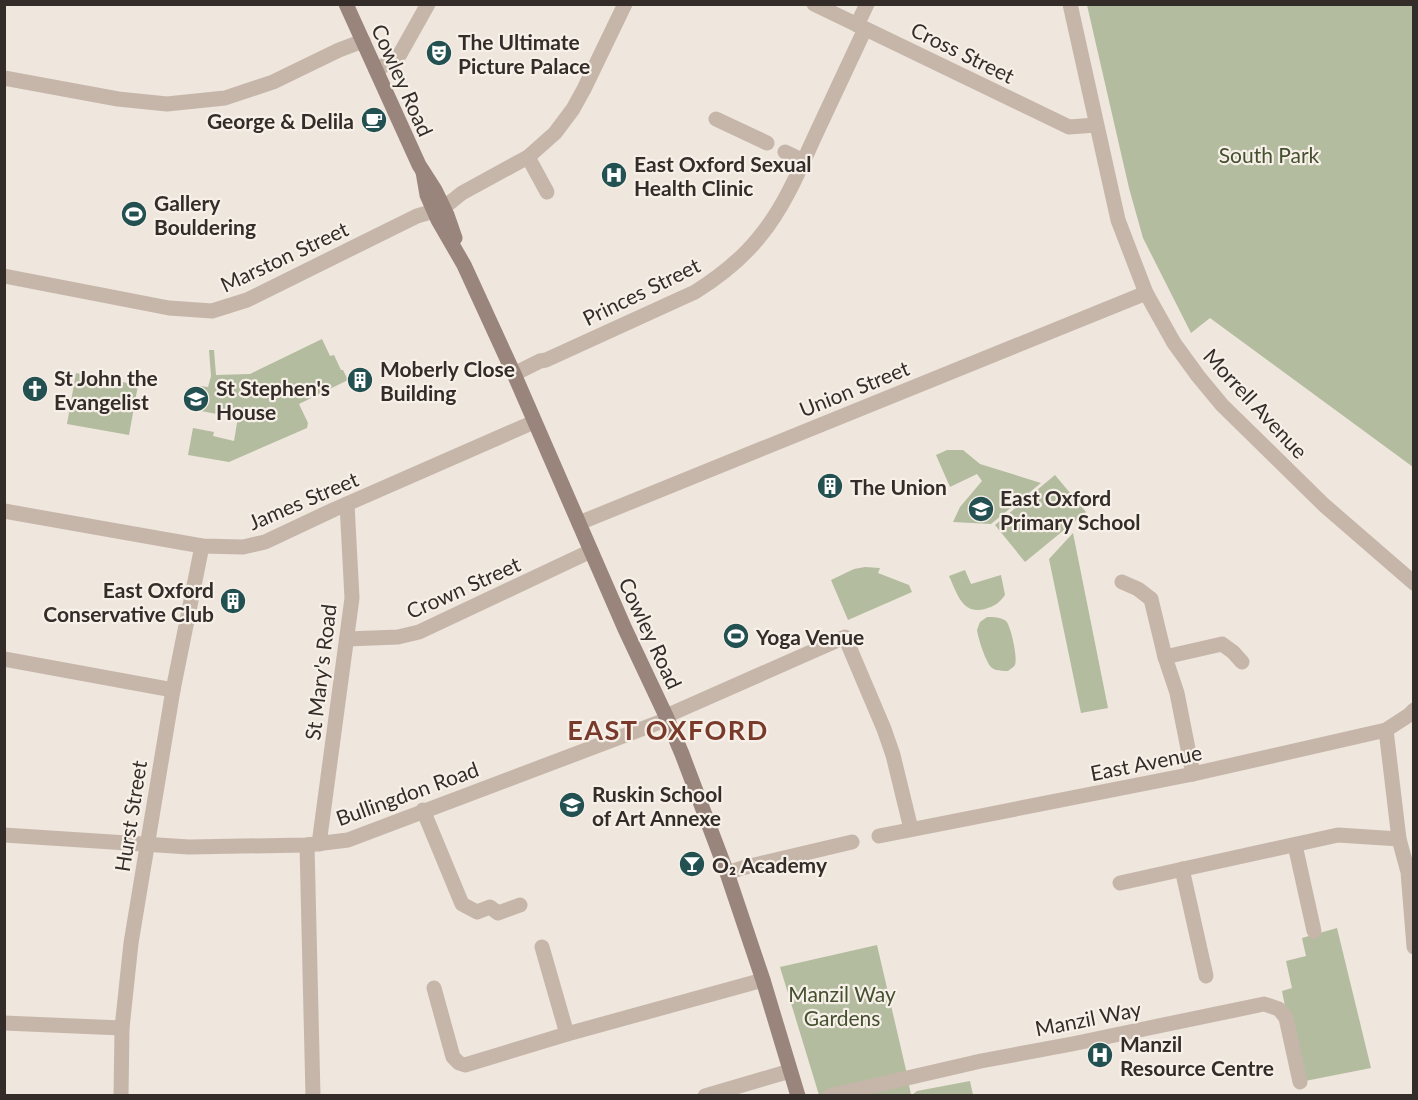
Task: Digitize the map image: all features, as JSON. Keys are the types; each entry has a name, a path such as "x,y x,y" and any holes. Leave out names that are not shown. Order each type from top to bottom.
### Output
{"main road":[{"name":"Cowley Road","path":"346,4 423,172 427,195 439,209 438,220 464,265 667,717 728,873 798,1095"}],"street":[{"path":"376,70 400,54 428,4"},
{"name":"Marston Street","path":"4,276 169,308 212,311 247,300 417,216 439,209 462,193 528,157 555,133 573,110 625,4"},
{"name":"Cross Street","path":"814,4 1069,127 1096,125"},
{"name":"Princes Street","path":"513,374 695,292 744,255 777,213 804,161 861,27 867,4"},
{"name":"Morrell Avenue","path":"1070,4 1118,220 1146,293 1174,343 1222,405 1324,505 1413,583"},
{"path":"4,78 118,99 167,104 225,98 273,82 363,41"},
{"path":"716,119 767,143"},
{"path":"785,152 804,161"},
{"path":"528,157 547,192"},
{"name":"Union Street","path":"579,523 1146,293"},
{"name":"James Street","path":"4,511 202,546 243,547 265,542 534,422"},
{"name":"St Mary's Road","path":"313,1095 313,845 347,639 351,598 346,504"},
{"name":"Hurst Street","path":"121,1095 122,1028 131,943 173,690 202,546"},
{"name":"Crown Street","path":"347,639 398,637 419,632 591,551"},
{"path":"1122,582 1138,589 1150,599 1177,693 1193,774"},
{"name":"Bullingdon Road","path":"4,835 189,847 313,845 348,840 423,810 621,738 845,637 893,755 911,829"},
{"path":"1165,657 1222,644 1242,662"},
{"path":"4,659 173,690"},
{"name":"East Avenue","path":"879,836 1193,774 1386,730 1413,710"},
{"path":"1386,730 1399,839 1411,871 1413,947"},
{"path":"423,810 462,904 477,912 490,907 498,913 520,905"},
{"path":"1120,883 1338,835 1399,839"},
{"path":"728,873 852,842"},
{"path":"1295,845 1314,931"},
{"path":"1182,869 1206,976"},
{"path":"543,947 567,1034"},
{"path":"434,988 453,1057 465,1065 567,1034 763,980"},
{"name":"Manzil Way","path":"829,1095 981,1061 1264,1004 1279,1009 1286,1018 1300,1082"},
{"path":"4,1023 122,1028"},
{"path":"705,1095 790,1071"}],"green space":[{"name":"South Park","path":"1087,5 1413,5 1413,467 1210,318 1191,333 1143,238 1129,188"},
{"path":"322,339 330,356 334,355 348,380 299,404 308,423 307,428 229,462 188,455 193,428 214,432 213,436 234,441 239,411 219,409 217,414 196,410 200,386 208,387 211,376 209,350 214,350 216,375 250,374"},
{"path":"76,373 138,385 129,435 67,424"},
{"path":"947,450 963,450 980,464 1041,483 991,524 953,522 960,507 982,481 977,474 950,487 936,455"},
{"path":"1055,475 1086,512 1025,562 995,525"},
{"path":"1073,533 1108,708 1081,713 1049,559"},
{"path":"880,568 878,573 909,585 912,592 848,620 831,580 854,569"},
{"path":"965,570 971,584 1001,575 1005,595 992,607 985,609 977,610 966,606 961,601 949,576"},
{"path":"987,617 1006,621 1010,629 1016,662 1008,671 992,668 987,661 977,630 980,622"},
{"path":"1337,928 1371,1068 1300,1082 1282,991 1292,988 1286,961 1306,956 1302,938"},
{"name":"Manzil Way Gardens","path":"877,945 911,1095 819,1095 780,967"},
{"path":"970,1081 973,1095 912,1095 917,1091"}],"place":[{"name":"The Ultimate Picture Palace","path":"439,53"},
{"name":"George & Delila","path":"374,120"},
{"name":"East Oxford Sexual Health Clinic","path":"614,175"},
{"name":"Gallery Bouldering","path":"134,214"},
{"name":"Moberly Close Building","path":"360,380"},
{"name":"St John the Evangelist","path":"35,389"},
{"name":"St Stephen's House","path":"196,399"},
{"name":"The Union","path":"830,486"},
{"name":"East Oxford Primary School","path":"981,509"},
{"name":"East Oxford Conservative Club","path":"233,601"},
{"name":"Yoga Venue","path":"736,636"},
{"name":"Ruskin School of Art Annexe","path":"572,805"},
{"name":"O₂ Academy","path":"692,864"},
{"name":"Manzil Resource Centre","path":"1100,1055"}],"district":[{"name":"EAST OXFORD","path":"668,729"}]}
